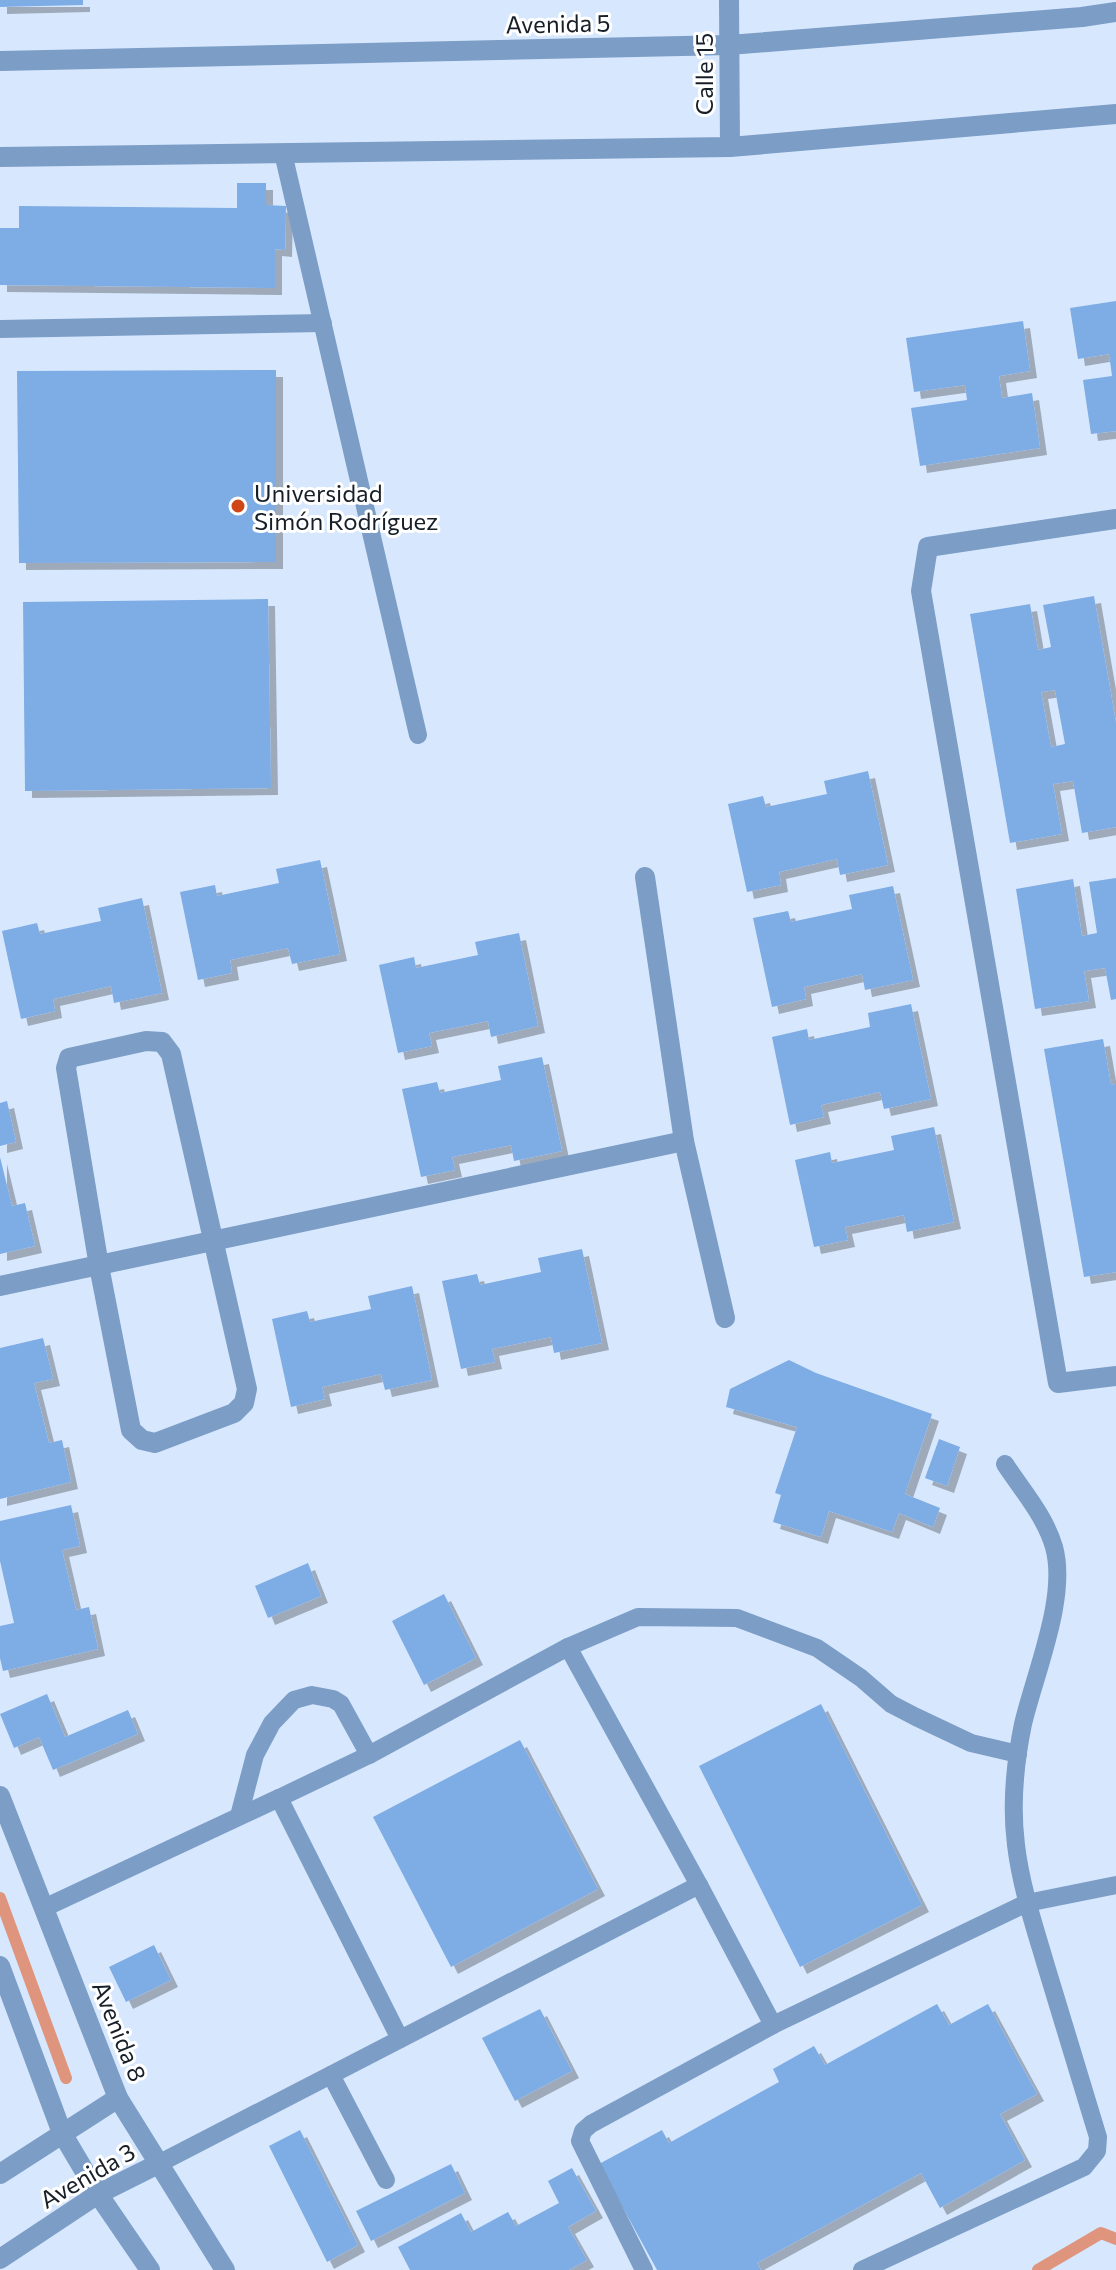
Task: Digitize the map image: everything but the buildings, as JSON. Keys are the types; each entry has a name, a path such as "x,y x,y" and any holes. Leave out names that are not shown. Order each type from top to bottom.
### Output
{"street":[{"name":"Calle 15","path":"729,0 730,147"},
{"name":"Avenida 5","path":"0,61 729,45 1116,12"},
{"path":"0,157 730,147 1116,114"},
{"path":"1116,519 928,547 921,591 1058,1383 1116,1376"},
{"path":"645,877 684,1141 725,1318"},
{"path":"146,1041 162,1042 171,1054 247,1389 244,1403 234,1413 155,1443 142,1440 131,1430 99,1266 66,1083 66,1068 69,1058 146,1041"},
{"path":"0,1286 684,1141"},
{"name":"Avenida 8","path":"0,1796 118,2098 225,2270"},
{"path":"0,1966 62,2133 98,2194 150,2270"},
{"name":"Avenida 3","path":"0,2174 118,2098"},
{"name":"Avenida 3","path":"0,2259 98,2194 160,2163"}],"lane":[{"path":"283,153 418,735"},
{"path":"0,329 323,323"},
{"path":"862,2270 1084,2167 1097,2151 1098,2137 1027,1903 1016,1844 1018,1754 1051,1623 1058,1577 1055,1549 1046,1526 1005,1464"},
{"path":"44,1908 369,1755 568,1647 638,1617 737,1618 817,1648 861,1678 891,1704 916,1717 971,1743 1018,1754"},
{"path":"568,1647 773,2025"},
{"path":"239,1816 255,1755 272,1723 294,1700 312,1695 333,1699 341,1704 369,1755"},
{"path":"279,1798 400,2039"},
{"path":"160,2163 699,1885"},
{"path":"644,2270 580,2141 583,2131 591,2124 773,2025 1027,1903 1116,1885"},
{"path":"331,2075 386,2180"}],"waterway":[{"path":"0,1898 66,2078"},
{"path":"1038,2270 1101,2233 1116,2239"}],"place":[{"name":"Universidad Simón Rodríguez","path":"238,506"}]}
